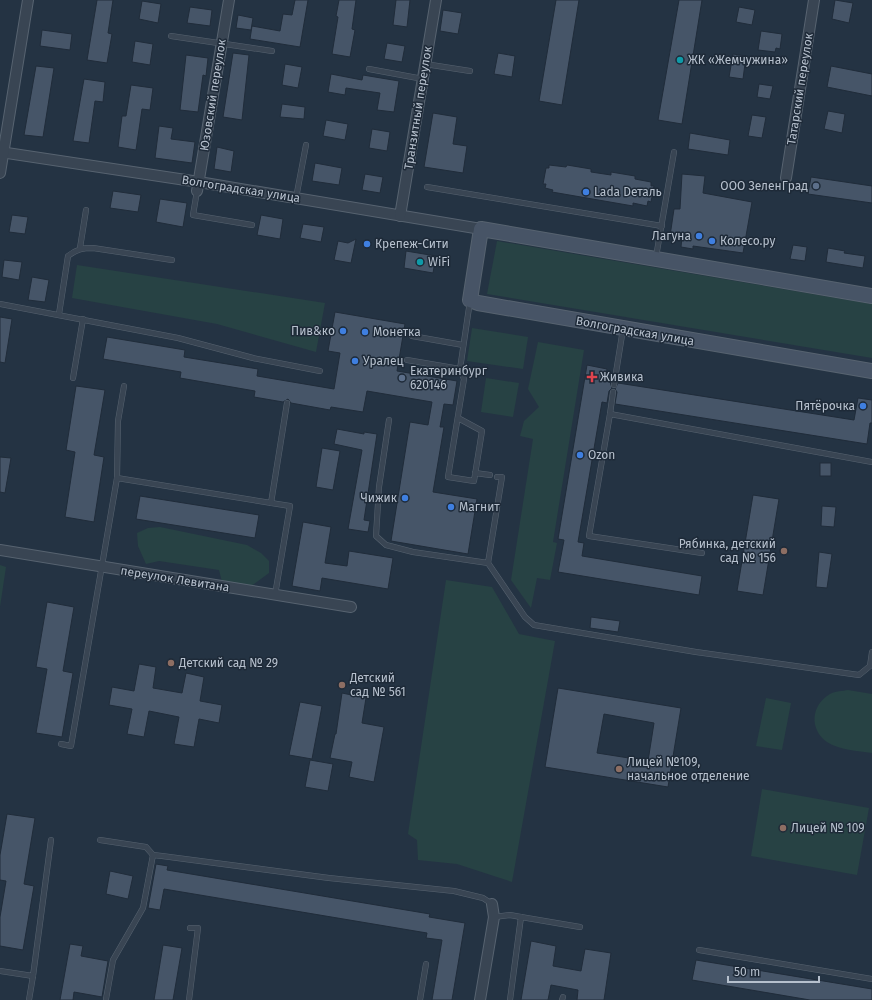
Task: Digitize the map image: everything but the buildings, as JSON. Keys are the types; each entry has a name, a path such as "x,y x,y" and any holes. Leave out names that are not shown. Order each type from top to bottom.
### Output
{"street":[{"path":"0,173 2,152 28,0"},
{"name":"Юзовский переулок","path":"198,187 229,0"},
{"name":"Транзитный переулок","path":"400,216 436,0"},
{"name":"Татарский переулок","path":"786,178 814,0"},
{"name":"Волгоградская улица","path":"2,152 198,187 296,198 656,258 872,296"},
{"path":"470,300 481,229"},
{"name":"Волгоградская улица","path":"470,300 478,303 623,329 872,371"},
{"name":"переулок Левитана","path":"0,550 351,608"},
{"path":"480,1000 494,917 492,904"}],"lane":[{"path":"171,36 272,51"},
{"path":"425,64 470,71"},
{"path":"369,69 423,79"},
{"path":"296,198 306,145"},
{"path":"656,258 674,152"},
{"path":"198,187 193,215 252,225"},
{"path":"427,187 662,226"},
{"path":"80,248 86,210"},
{"path":"59,314 68,256 80,248 93,248 172,260"},
{"path":"458,418 482,431 474,481 448,477 464,379 460,369 470,300"},
{"path":"0,304 59,314 178,338 254,358 320,371"},
{"path":"73,378 83,319"},
{"path":"614,385 623,329"},
{"path":"412,336 464,345"},
{"path":"407,360 460,369"},
{"path":"61,744 71,746 117,478 118,422 124,386"},
{"path":"613,392 588,536 702,554"},
{"path":"271,503 287,403"},
{"path":"610,414 872,462"},
{"path":"389,420 378,487 376,536 386,545 413,552 488,563"},
{"path":"475,473 490,476"},
{"path":"497,476 502,478 488,563 525,617 534,625 696,652 859,675 870,666 872,652"},
{"path":"117,478 290,506 275,596"},
{"path":"28,1000 51,840"},
{"path":"100,840 146,847 153,855 321,877 454,891 483,898 492,904"},
{"path":"106,999 113,960 143,908 153,855"},
{"path":"494,917 510,915 580,927"},
{"path":"510,1000 521,917"},
{"path":"189,1000 198,928 190,928"},
{"path":"699,950 872,979"},
{"path":"420,1000 426,964"},
{"path":"0,971 32,976"}],"green space":[{"path":"497,241 872,304 872,358 487,294"},
{"path":"77,265 325,303 316,352 217,324 72,298"},
{"path":"472,328 528,337 523,369 467,361"},
{"path":"538,342 584,350 553,542 557,543 550,580 537,578 531,608 511,580 533,439 520,436 524,421 539,407 528,389"},
{"path":"486,378 519,383 513,417 481,412"},
{"path":"160,527 247,545 261,553 269,561 269,573 250,587 222,582 219,570 159,561 146,564 138,546 137,533 148,528"},
{"path":"0,565 6,567 0,607"},
{"path":"446,580 492,587 519,634 555,641 512,882 457,864 418,860 417,840 408,834"},
{"path":"848,690 872,694 872,753 849,750 832,745 821,737 817,731 815,717 819,704 832,693"},
{"path":"766,698 791,703 782,750 756,746"},
{"path":"762,789 869,808 857,875 751,856"}],"place":[{"name":"ЖК «Жемчужина»","path":"680,60"},
{"name":"ООО ЗеленГрад","path":"816,186"},
{"name":"Lada Dеталь","path":"586,192"},
{"name":"Лагуна","path":"699,236"},
{"name":"Колесо.ру","path":"712,241"},
{"name":"Крепеж-Сити","path":"367,244"},
{"name":"WiFi","path":"420,262"},
{"name":"Пив&ко","path":"343,331"},
{"name":"Монетка","path":"365,332"},
{"name":"Уралец","path":"355,361"},
{"name":"Живика","path":"592,377"},
{"name":"Екатеринбург 620146","path":"402,378"},
{"name":"Пятёрочка","path":"863,406"},
{"name":"Ozon","path":"580,455"},
{"name":"Чижик","path":"405,498"},
{"name":"Магнит","path":"451,507"},
{"name":"Рябинка, детский сад № 156","path":"784,551"},
{"name":"Детский сад № 29","path":"171,663"},
{"name":"Детский сад № 561","path":"342,685"},
{"name":"Лицей №109, начальное отделение","path":"619,769"},
{"name":"Лицей № 109","path":"783,828"}]}
